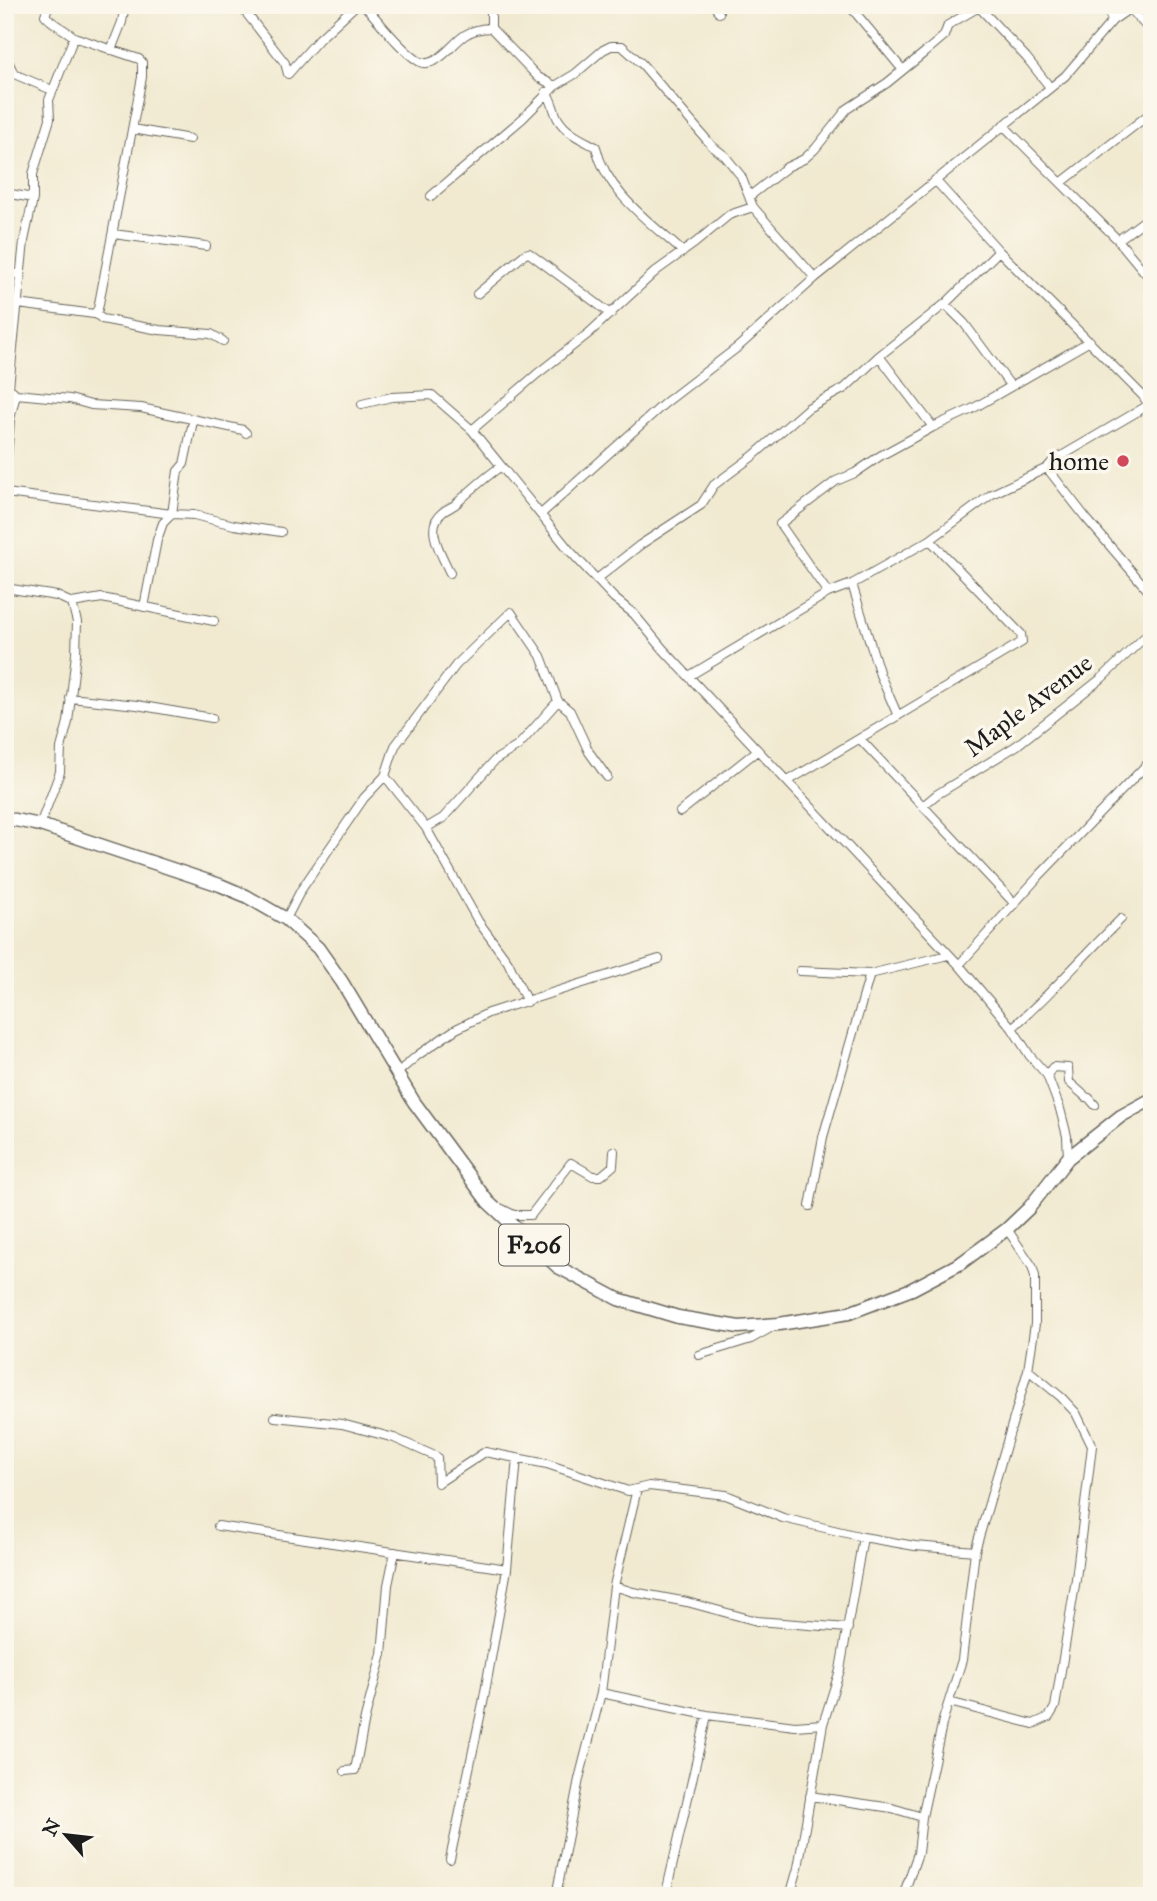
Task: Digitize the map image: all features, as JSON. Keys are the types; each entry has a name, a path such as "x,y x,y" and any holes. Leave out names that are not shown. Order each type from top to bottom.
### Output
{"main road":[{"name":"F206","path":"5,818 40,825 220,885 246,896 286,919 318,948 342,982 414,1102 488,1202 558,1267 618,1299 678,1317 739,1327 779,1324 849,1313 912,1289 961,1264 1007,1229 1029,1208 1068,1158 1121,1116 1152,1099"}],"street":[{"path":"49,5 45,15 74,37 133,56 142,62 133,130 105,280 96,314"},
{"path":"111,50 122,22 125,5"},
{"path":"240,5 285,63 288,74 319,39 356,5"},
{"path":"364,5 418,62 424,64 433,62 467,33 491,28"},
{"path":"495,5 491,11 491,28 538,77 555,86"},
{"path":"849,5 902,69"},
{"path":"1103,5 1113,20"},
{"path":"750,196 787,167 804,159 816,149 847,109 887,83 944,36 948,25 978,6 1049,86"},
{"path":"541,514 665,403 738,347 815,278 1049,86 1065,76 1113,20 1133,7 1152,33"},
{"path":"5,484 18,304 24,241 33,198 33,174 50,120 49,100 74,37"},
{"path":"431,196 522,119 555,86 611,46 626,48 712,146 725,156 741,176 754,207 815,278"},
{"path":"5,55 14,74 52,90"},
{"path":"544,90 552,99 558,120 573,136 596,147 607,176 626,201 683,252"},
{"path":"1061,183 1152,111"},
{"path":"1003,125 1118,240 1152,281"},
{"path":"133,130 190,139"},
{"path":"690,676 828,593 852,584 930,540 992,494 1047,468 1053,461 1151,406 999,251 935,180"},
{"path":"5,193 33,198"},
{"path":"472,430 611,314 656,271 729,215 754,207"},
{"path":"1118,240 1152,215"},
{"path":"113,233 206,246"},
{"path":"597,579 640,545 701,505 714,485 753,456 808,408 845,388 879,356 945,304 999,251"},
{"path":"477,294 529,253 611,314"},
{"path":"8,275 20,273 7,346 5,376 12,391"},
{"path":"18,304 96,314 102,318 159,330 211,334 223,341"},
{"path":"945,304 964,323 1010,385"},
{"path":"828,593 780,524 836,481 855,473 933,427 972,409 1090,341"},
{"path":"879,356 933,427"},
{"path":"12,391 70,399 91,405 141,408 216,423 246,433"},
{"path":"362,404 392,397 432,394 472,430 570,551 614,598 634,614 959,965 1012,1028 1030,1056 1047,1075 1067,1136 1068,1158"},
{"path":"144,607 157,540 163,523 172,514 178,471 184,464 192,426"},
{"path":"450,573 434,535 436,520 441,512 454,506 474,486 500,467"},
{"path":"1047,468 1152,595"},
{"path":"5,492 194,515 234,525 281,532"},
{"path":"788,781 1022,642 1021,634 930,540"},
{"path":"852,584 880,675 898,716"},
{"path":"5,587 57,596 72,603 102,598 214,621"},
{"path":"40,825 60,772 61,748 68,722 77,622 72,603"},
{"path":"286,919 301,890 364,798 385,776 395,746 456,665 511,612 541,656 558,701 570,711 589,752 607,777"},
{"name":"Maple Avenue","path":"923,805 1016,746 1102,678 1152,630"},
{"path":"70,698 137,705 212,718"},
{"path":"426,828 443,817 495,760 518,746 558,701"},
{"path":"860,738 1015,904"},
{"path":"680,812 758,750"},
{"path":"959,965 1116,794 1152,759"},
{"path":"385,776 426,828 478,921 508,962 527,1002"},
{"path":"1012,1028 1047,997 1121,919"},
{"path":"800,971 870,974 948,955"},
{"path":"397,1073 456,1029 488,1013 659,959"},
{"path":"810,1206 823,1137 870,974"},
{"path":"1047,1075 1053,1067 1068,1068 1069,1082 1095,1105"},
{"path":"488,1202 514,1215 531,1215 571,1163 593,1177 601,1176 613,1166 614,1151"},
{"path":"903,1896 918,1853 922,1817 948,1702 962,1660 975,1550 1028,1370 1035,1324 1035,1276 1032,1266 1007,1229"},
{"path":"699,1355 751,1339 779,1324"},
{"path":"948,1702 1033,1724 1049,1717 1055,1707 1076,1579 1092,1446 1076,1413 1061,1396 1028,1370"},
{"path":"275,1417 342,1424 394,1438 437,1457 438,1483 485,1452 547,1464 628,1491 649,1486 726,1496 783,1518 863,1537 915,1546 975,1550"},
{"path":"450,1859 484,1703 507,1569 517,1458"},
{"path":"556,1896 579,1779 601,1693 614,1586 637,1489"},
{"path":"218,1526 507,1569"},
{"path":"790,1896 798,1868 823,1724 840,1670 863,1537"},
{"path":"345,1771 355,1770 382,1654 388,1585 395,1552"},
{"path":"614,1586 757,1621 848,1628"},
{"path":"601,1693 707,1715 795,1727 823,1724"},
{"path":"666,1893 707,1715"},
{"path":"810,1796 892,1808 922,1817"}],"place":[{"name":"home","path":"1123,461"}]}
